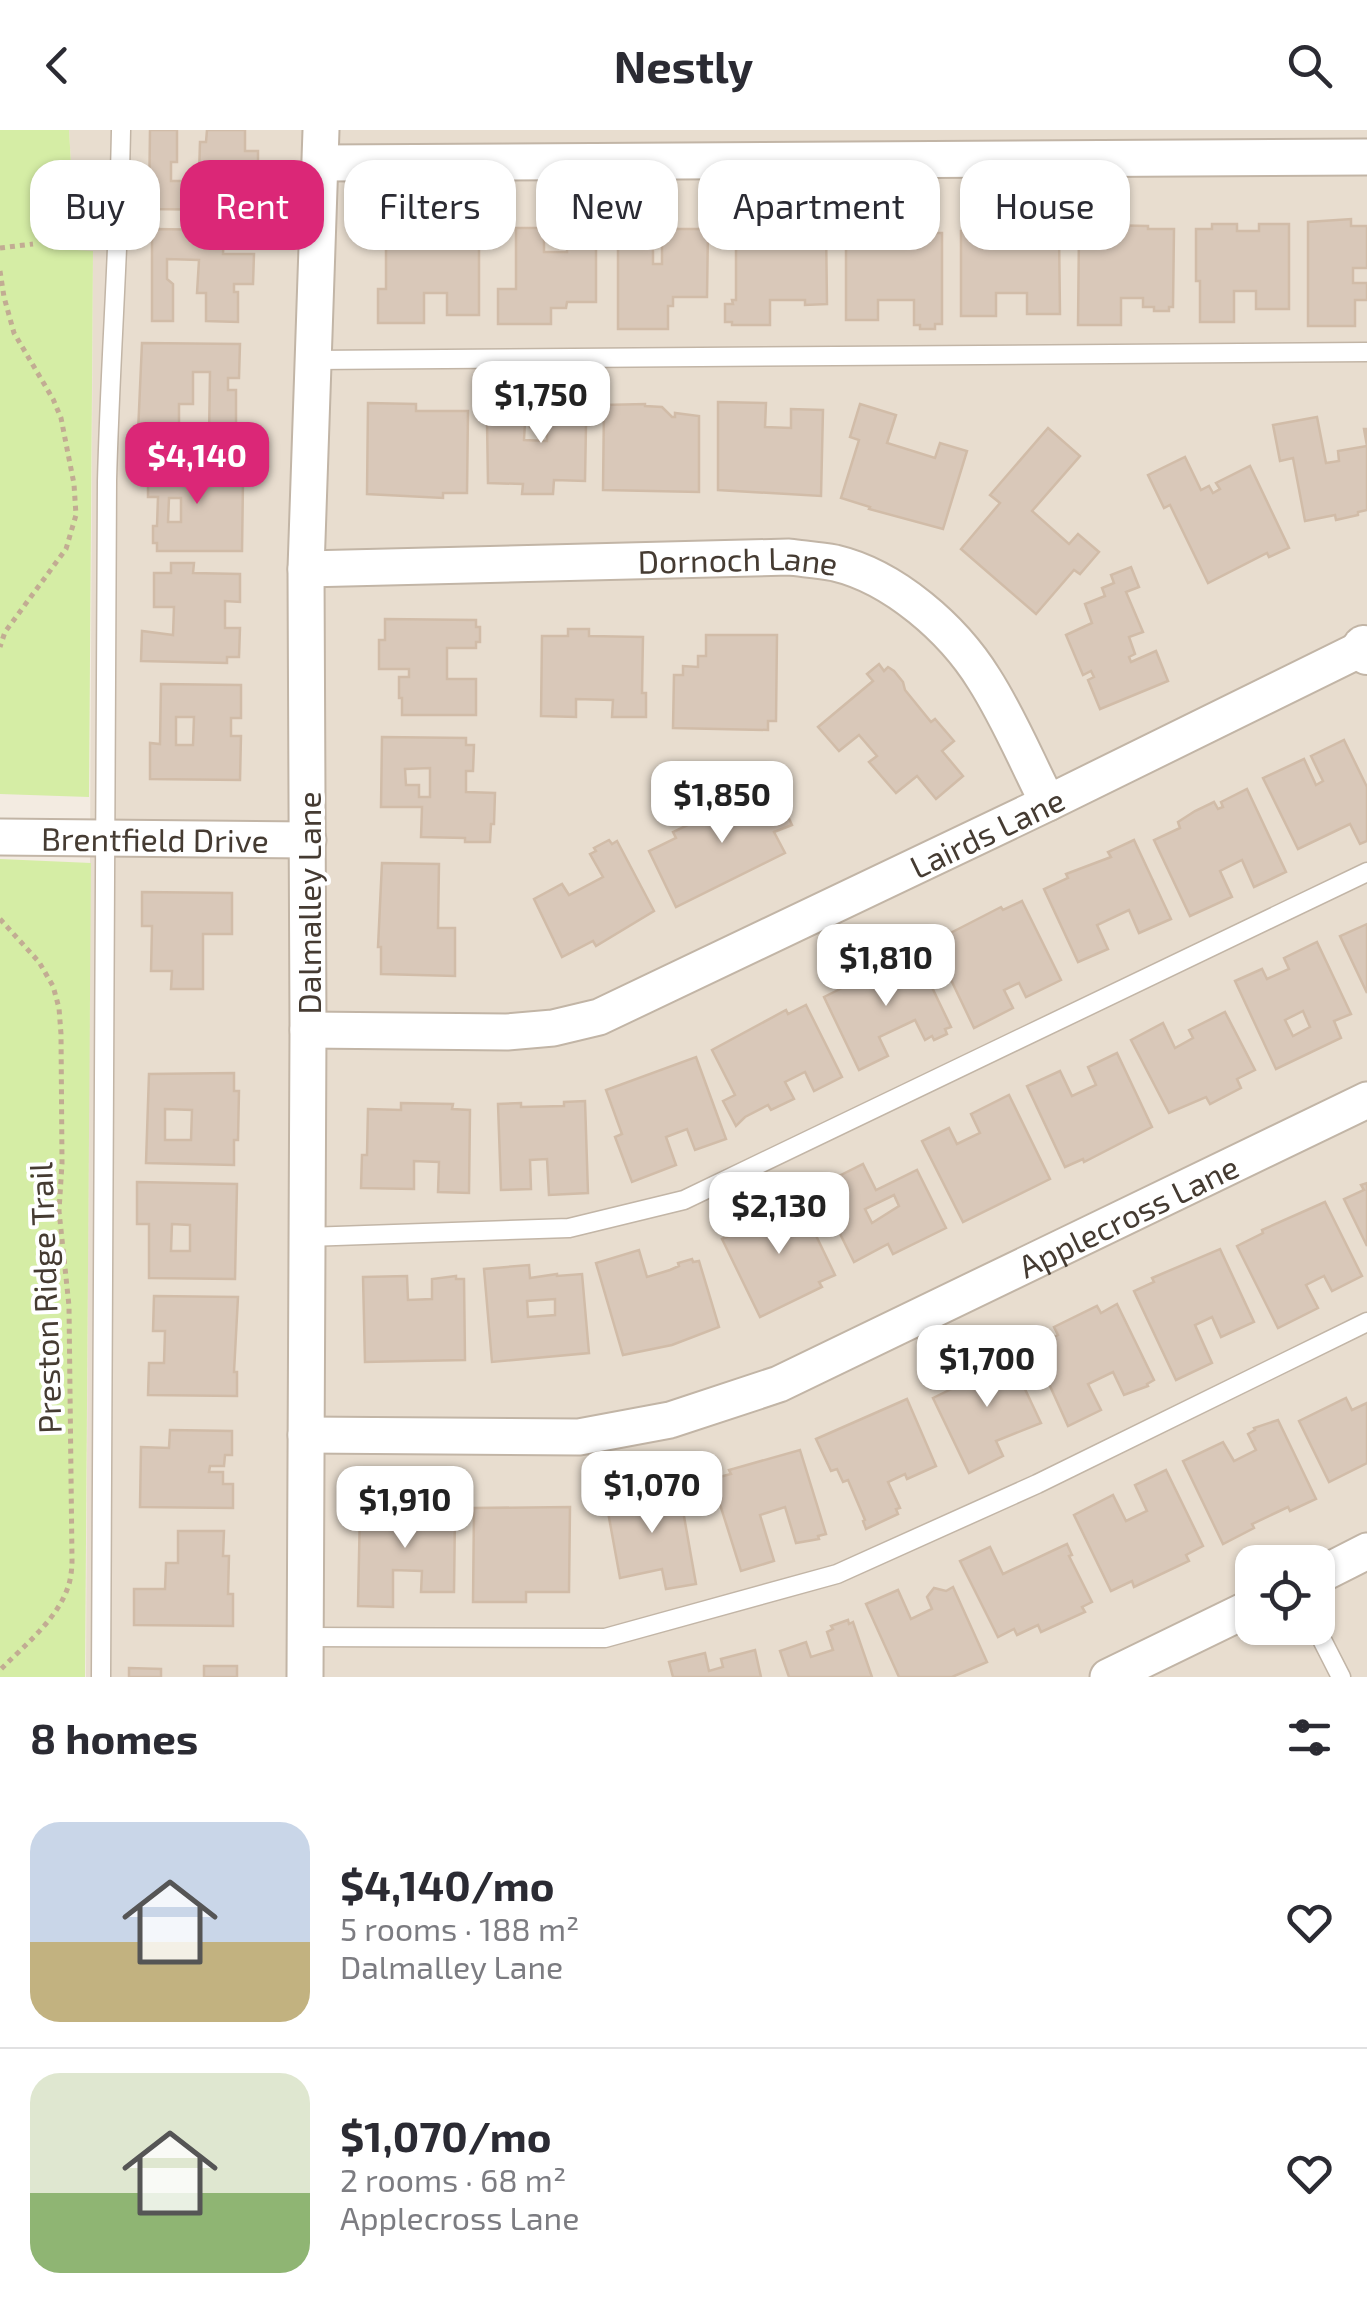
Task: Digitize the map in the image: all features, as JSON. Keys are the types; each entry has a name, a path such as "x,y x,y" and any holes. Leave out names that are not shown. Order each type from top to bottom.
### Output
{"street":[{"path":"321,146 1367,157"},
{"name":"Dalmalley Lane","path":"304,1677 306,569 321,146"},
{"name":"Dornoch Lane","path":"306,569 788,557 837,564 880,581 914,602 962,648 986,681 1048,803"},
{"name":"Lairds Lane","path":"308,1030 506,1032 552,1028 599,1017 1366,649"},
{"name":"Brentfield Drive","path":"0,838 308,840"},
{"name":"Applecross Lane","path":"306,1436 579,1437 670,1420 780,1384 1367,1100"},
{"path":"1335,1567 1367,1551"},
{"path":"1123,1674 1235,1617"}],"lane":[{"path":"101,1677 109,390 119,242 121,130"},
{"path":"313,360 1367,352"},
{"path":"307,1237 569,1228 684,1200 1367,872"},
{"path":"305,1637 604,1638 837,1574 1036,1484 1367,1322"},
{"path":"1324,1645 1340,1677"}],"path":[{"path":"0,248 30,244"},
{"path":"0,271 14,333 61,418 76,515 66,549 5,632 0,646"},
{"name":"Preston Ridge Trail","path":"0,920 38,962 53,986 62,1034 59,1211 69,1306 72,1560 70,1583 60,1605 0,1670"}],"shaded area":[{"path":"69,130 1367,130 1367,1677 86,1677 93,252 76,250 160,250 160,160 71,160"}],"green space":[{"path":"0,130 69,130 71,160 30,160 30,250 93,251 89,797 0,794"},
{"path":"0,859 91,863 85,1677 0,1677"}],"building":[{"path":"150,130 177,130 177,162 171,162 171,181 180,181 180,209 160,209 160,160 150,160"},
{"path":"207,130 245,130 245,151 258,151 258,160 199,160 200,142 206,142"},
{"path":"1351,219 1351,226 1367,226 1367,268 1353,268 1353,283 1367,283 1367,300 1355,300 1355,326 1308,326 1308,222"},
{"path":"1212,224 1237,224 1237,231 1259,231 1259,224 1289,224 1289,309 1256,309 1256,291 1234,291 1234,322 1200,322 1196,229 1212,229"},
{"path":"1130,226 1174,229 1173,307 1169,311 1143,307 1143,298 1121,298 1121,325 1078,325 1079,250 1130,250"},
{"path":"516,228 536,228 536,250 596,250 596,302 567,302 566,308 551,308 551,324 498,324 498,289 516,289"},
{"path":"160,229 180,229 180,250 254,254 253,284 234,284 234,292 238,292 238,322 206,321 206,293 197,293 199,260 167,259 167,279 173,284 173,321 152,321 152,250 160,250"},
{"path":"678,229 698,229 698,250 708,250 707,297 673,297 673,306 668,306 668,329 618,329 618,250 653,250 653,264 662,264 662,250 678,250"},
{"path":"942,233 942,324 935,324 935,329 914,325 914,300 878,300 878,320 846,320 846,250 940,250"},
{"path":"386,250 479,250 479,315 447,315 447,293 424,293 424,323 378,323 378,289 386,289"},
{"path":"736,250 826,250 827,304 770,300 770,325 732,325 725,322 725,304 736,300"},
{"path":"961,250 1059,250 1060,314 1027,314 1027,293 996,293 996,316 961,316"},
{"path":"142,343 240,344 239,378 228,378 228,390 236,390 236,438 209,438 210,372 193,372 193,404 179,404 179,433 138,433"},
{"path":"550,395 590,399 585,481 554,480 553,494 522,494 523,484 488,483 487,421 525,422 524,440 547,441 547,427 530,427 530,400 550,400"},
{"path":"718,402 766,403 765,427 791,428 791,409 823,410 821,496 718,490"},
{"path":"368,403 416,404 416,411 468,411 467,493 443,493 443,498 367,494"},
{"path":"860,404 896,415 887,443 935,458 940,443 967,451 943,529 841,498 859,440 850,437"},
{"path":"604,405 662,407 672,417 675,413 699,416 699,492 603,490"},
{"path":"1317,417 1326,463 1339,461 1338,451 1367,446 1367,510 1358,515 1305,521 1293,458 1280,461 1273,425"},
{"path":"1048,428 1080,456 1032,511 1069,544 1078,534 1099,552 1080,574 1074,570 1036,614 961,549 1000,503 990,495"},
{"path":"1185,457 1201,490 1209,486 1213,493 1220,489 1216,483 1250,466 1289,548 1269,557 1267,553 1208,583 1170,505 1164,508 1148,475"},
{"path":"148,464 239,464 239,482 243,482 242,551 157,551 153,526 157,526 158,497 148,497","holes":["169,498 181,498 181,522 168,522"]},
{"path":"171,563 194,563 193,573 240,574 240,602 225,601 225,628 240,628 239,657 227,657 227,663 141,661 142,631 173,635 174,607 154,607 154,573 171,573"},
{"path":"1131,567 1139,587 1126,592 1143,632 1129,637 1135,654 1129,657 1131,662 1156,651 1168,681 1100,709 1088,680 1094,677 1091,671 1083,675 1066,635 1092,623 1085,604 1105,596 1102,588 1114,583 1111,575"},
{"path":"385,619 476,620 480,642 476,642 476,648 447,648 447,679 476,679 476,715 402,715 399,677 409,677 409,669 379,669 379,640 385,640"},
{"path":"568,629 589,629 589,636 643,637 642,693 646,693 646,717 612,717 613,700 576,699 576,717 541,716 542,636 568,636"},
{"path":"706,635 777,635 776,721 768,721 768,730 673,728 674,675 683,675 683,666 698,667 698,656 706,656"},
{"path":"879,664 884,671 888,667 894,671 931,722 935,719 954,741 942,751 963,776 936,799 917,776 896,793 869,762 877,756 859,735 839,751 818,727 873,681 867,674"},
{"path":"161,684 241,685 241,718 231,718 231,736 241,736 240,780 150,779 150,743 160,744","holes":["176,717 194,717 193,745 176,745"]},
{"path":"382,737 466,738 466,745 474,745 473,771 466,771 466,792 495,793 490,842 421,837 422,807 381,807","holes":["430,768 430,797 419,797 419,785 406,785 405,769"]},
{"path":"1344,740 1367,787 1367,841 1360,844 1350,824 1298,849 1263,778 1304,759 1316,785 1323,781 1311,756"},
{"path":"773,784 792,825 774,832 785,853 676,907 649,851 676,838 673,832"},
{"path":"1247,789 1286,872 1254,887 1242,860 1220,871 1232,897 1190,916 1154,840 1180,828 1178,822 1195,811 1214,802 1218,809 1223,807 1221,802"},
{"path":"609,840 612,844 617,841 654,911 596,946 593,941 562,957 534,899 562,884 569,895 603,877 590,854"},
{"path":"1134,840 1171,919 1139,933 1129,910 1097,925 1108,949 1078,962 1044,889 1068,878 1066,874 1111,857 1108,852"},
{"path":"382,863 439,864 438,928 455,928 455,976 381,974 378,947"},
{"path":"142,892 232,893 232,934 203,934 203,989 171,989 172,971 151,971 152,926 142,926"},
{"path":"1022,901 1061,980 1026,997 1019,983 1004,990 1013,1008 974,1028 933,942 1001,907 1003,910"},
{"path":"1367,924 1367,993 1340,936"},
{"path":"1317,942 1351,1014 1334,1021 1341,1038 1276,1069 1235,981 1262,969 1267,979 1289,969 1284,958","holes":["1303,1011 1310,1027 1293,1036 1285,1020"]},
{"path":"916,954 951,1027 945,1029 947,1034 925,1040 915,1020 879,1037 888,1056 859,1070 824,997 866,971 868,977"},
{"path":"806,1005 842,1077 814,1091 805,1072 785,1082 794,1099 771,1110 768,1105 736,1126 723,1101 735,1095 712,1050 786,1010 788,1014"},
{"path":"1225,1012 1255,1070 1237,1079 1241,1088 1210,1104 1206,1097 1169,1113 1131,1040 1163,1023 1175,1048 1193,1038 1189,1030"},
{"path":"1117,1053 1152,1127 1084,1162 1083,1159 1065,1167 1027,1086 1060,1071 1072,1096 1096,1085 1088,1067"},
{"path":"696,1057 726,1139 695,1150 687,1129 666,1137 676,1165 632,1182 615,1137 622,1134 606,1090"},
{"path":"234,1073 234,1091 239,1091 234,1165 146,1163 149,1074","holes":["165,1109 192,1110 191,1140 165,1140"]},
{"path":"1009,1095 1050,1179 963,1222 922,1141 949,1128 957,1144 980,1133 971,1114"},
{"path":"585,1101 588,1193 549,1195 547,1159 530,1160 531,1189 501,1190 498,1104 564,1106 564,1102"},
{"path":"401,1103 453,1104 452,1109 470,1110 469,1193 438,1192 439,1162 414,1161 414,1189 361,1188 362,1155 367,1155 368,1109 401,1110"},
{"path":"863,1164 876,1190 917,1170 946,1228 893,1254 888,1244 854,1262 817,1187","holes":["894,1195 899,1206 872,1223 865,1209"]},
{"path":"137,1182 237,1184 235,1279 149,1278 149,1224 137,1224","holes":["172,1224 190,1225 190,1251 171,1251"]},
{"path":"1367,1183 1367,1246 1344,1199 1364,1190 1361,1185"},
{"path":"796,1194 835,1275 819,1282 822,1287 760,1317 722,1239 742,1225 746,1231 771,1219 766,1208"},
{"path":"1325,1202 1362,1276 1332,1291 1324,1276 1306,1285 1318,1308 1278,1328 1237,1246 1263,1233 1262,1230"},
{"path":"1220,1249 1254,1322 1221,1337 1212,1317 1195,1325 1212,1363 1176,1380 1134,1291 1154,1282 1152,1278"},
{"path":"639,1250 647,1277 679,1266 678,1263 699,1261 719,1327 672,1345 623,1355 596,1263"},
{"path":"529,1265 530,1278 582,1274 589,1353 492,1362 484,1269","holes":["555,1299 555,1315 528,1317 527,1301"]},
{"path":"407,1276 408,1300 432,1299 432,1279 464,1279 465,1360 365,1362 363,1277"},
{"path":"154,1296 238,1297 234,1372 237,1396 148,1395 149,1363 164,1363 165,1331 153,1331"},
{"path":"1117,1304 1154,1380 1124,1395 1113,1372 1088,1384 1101,1410 1068,1426 1033,1348 1058,1335 1054,1327 1097,1306 1101,1313"},
{"path":"1006,1349 1041,1423 996,1441 1003,1456 969,1473 933,1398 972,1379 967,1368"},
{"path":"1346,1398 1352,1410 1367,1403 1367,1463 1329,1482 1299,1421"},
{"path":"907,1399 936,1466 907,1479 905,1474 888,1482 900,1508 896,1509 898,1514 866,1529 848,1480 843,1482 837,1469 831,1471 816,1439"},
{"path":"1278,1420 1316,1499 1252,1524 1254,1528 1223,1544 1183,1461 1223,1442 1234,1461 1256,1450 1248,1434 1254,1428"},
{"path":"170,1430 232,1431 232,1455 225,1455 224,1466 210,1466 209,1472 223,1472 223,1484 233,1484 233,1508 140,1507 141,1447 169,1448"},
{"path":"800,1450 826,1534 796,1543 785,1507 760,1515 774,1561 741,1571 712,1479 731,1474 729,1470"},
{"path":"1166,1470 1203,1546 1186,1555 1189,1561 1134,1587 1132,1581 1111,1591 1074,1515 1113,1495 1126,1521 1147,1511 1135,1485"},
{"path":"679,1488 696,1584 666,1589 662,1569 620,1578 606,1501"},
{"path":"434,1507 434,1512 455,1512 454,1592 421,1592 422,1571 393,1570 393,1607 358,1606 360,1509"},
{"path":"570,1507 569,1592 526,1592 526,1602 473,1602 474,1508"},
{"path":"178,1531 224,1531 223,1556 229,1556 228,1594 233,1594 233,1626 134,1625 134,1589 165,1589 166,1563 178,1563"},
{"path":"1067,1544 1092,1602 1082,1607 1085,1612 1041,1632 1038,1625 1017,1635 1014,1629 998,1637 960,1561 990,1547 1003,1574"},
{"path":"953,1587 987,1662 952,1677 899,1677 866,1604 898,1590 911,1619 932,1609 927,1597 934,1588 946,1591"},
{"path":"848,1620 849,1624 853,1622 872,1677 789,1677 780,1651 806,1642 811,1657 833,1650 827,1632 833,1629 831,1626"},
{"path":"755,1650 761,1677 673,1677 669,1662 705,1653 709,1671 723,1667 721,1659"},
{"path":"204,1666 237,1666 237,1677 204,1677"},
{"path":"129,1668 161,1669 161,1677 129,1677"}]}
